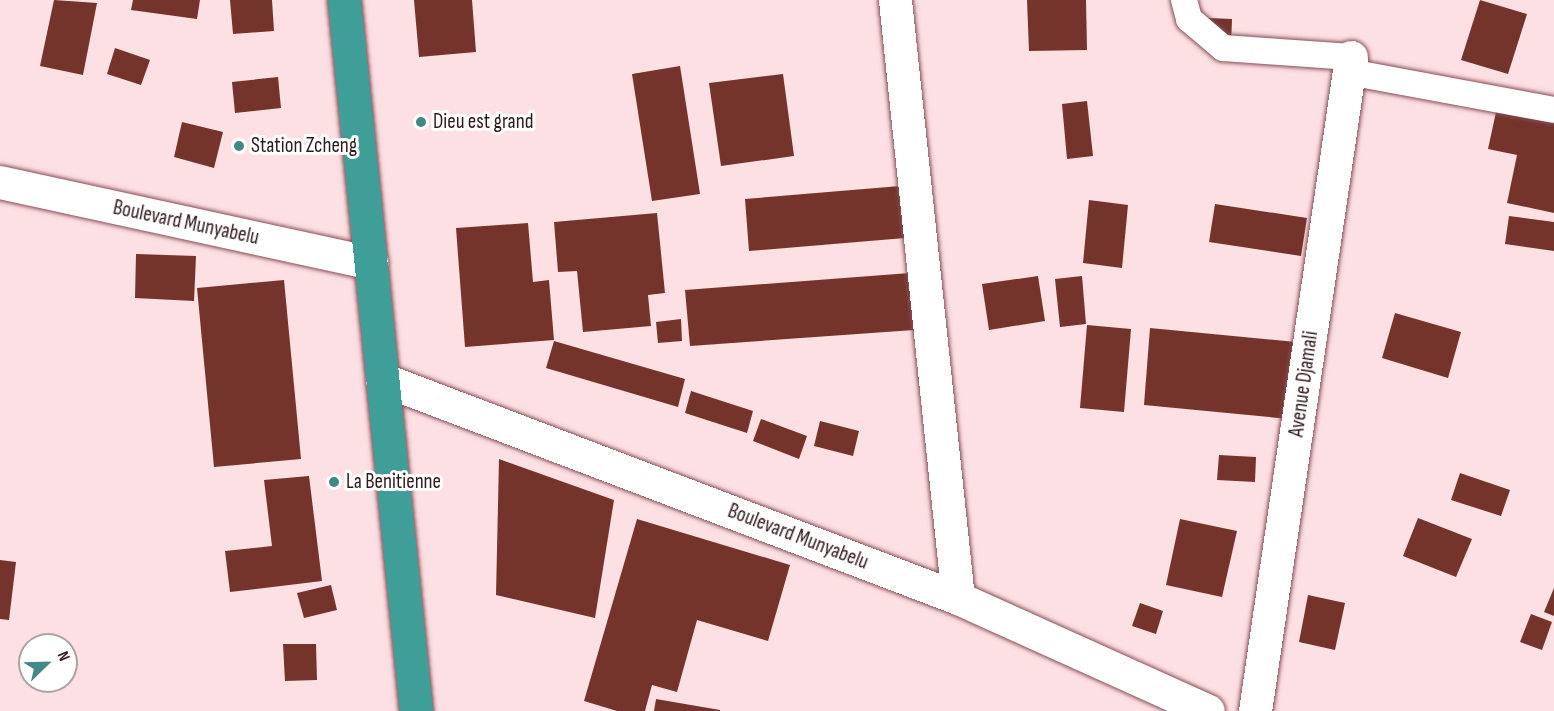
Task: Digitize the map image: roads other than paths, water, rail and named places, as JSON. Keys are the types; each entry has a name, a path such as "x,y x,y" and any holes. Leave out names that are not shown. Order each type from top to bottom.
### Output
{"highway":[{"path":"344,0 416,711"}],"street":[{"path":"895,0 958,598"},
{"name":"Avenue Djamali","path":"1255,711 1350,64"},
{"name":"Boulevard Munyabelu","path":"0,183 371,263"},
{"name":"Boulevard Munyabelu","path":"382,380 958,598 1208,711"}],"lane":[{"path":"1184,0 1189,19 1223,48 1350,64 1554,110"}],"place":[{"name":"Dieu est grand","path":"421,122"},
{"name":"Station Zcheng","path":"239,146"},
{"name":"La Benitienne","path":"334,482"}]}
